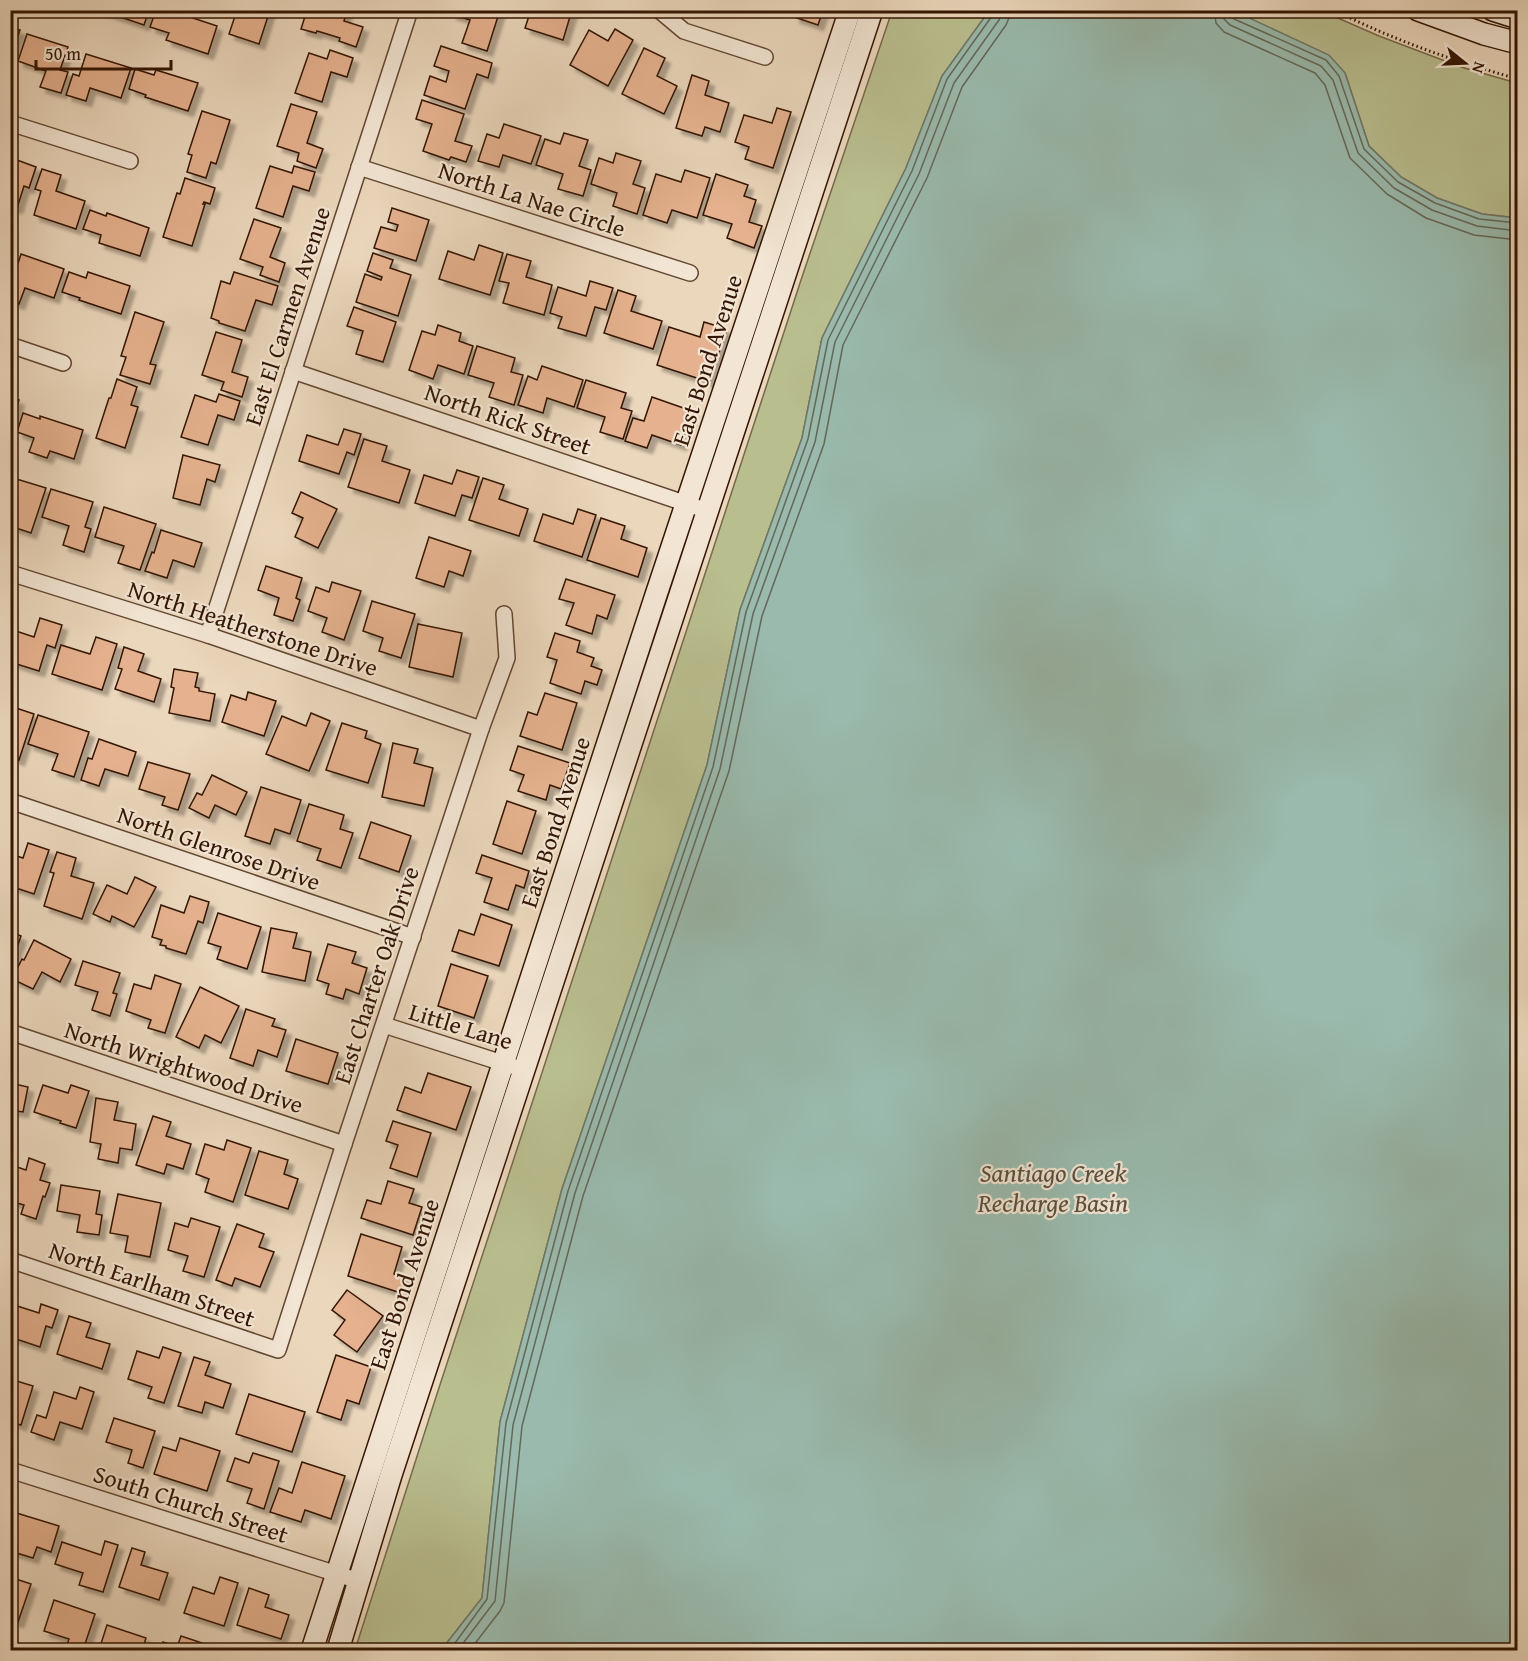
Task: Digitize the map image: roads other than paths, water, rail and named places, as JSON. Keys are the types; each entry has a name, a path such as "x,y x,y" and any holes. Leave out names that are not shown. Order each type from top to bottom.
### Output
{"street":[{"name":"East El Carmen Avenue","path":"208,635 410,10"},
{"path":"658,10 684,31 765,57"},
{"name":"East Bond Avenue","path":"338,1650 687,504 850,10"},
{"name":"East Bond Avenue","path":"312,1650 708,511 872,10"},
{"path":"1418,10 1484,34 1518,43"},
{"path":"1493,10 1518,18"},
{"path":"10,123 130,161"},
{"name":"North La Nae Circle","path":"359,167 690,273"},
{"path":"10,345 63,363"},
{"name":"North Rick Street","path":"293,371 708,511"},
{"name":"North Heatherstone Drive","path":"10,573 208,635 481,729"},
{"name":"East Charter Oak Drive","path":"278,1350 481,729 507,658 504,614"},
{"name":"North Glenrose Drive","path":"10,801 413,937"},
{"name":"Little Lane","path":"384,1025 514,1066"},
{"name":"North Wrightwood Drive","path":"10,1032 344,1144"},
{"name":"North Earlham Street","path":"10,1260 278,1350"},
{"name":"South Church Street","path":"10,1470 359,1581"}],"water":[{"name":"Santiago Creek Recharge Basin","path":"1226,10 1243,15 1329,55 1345,73 1369,146 1401,177 1437,198 1482,214 1517,218 1517,1650 443,1650 482,1598 500,1422 562,1189 707,765 740,610 802,438 822,338 906,168 942,76 989,11"}]}
